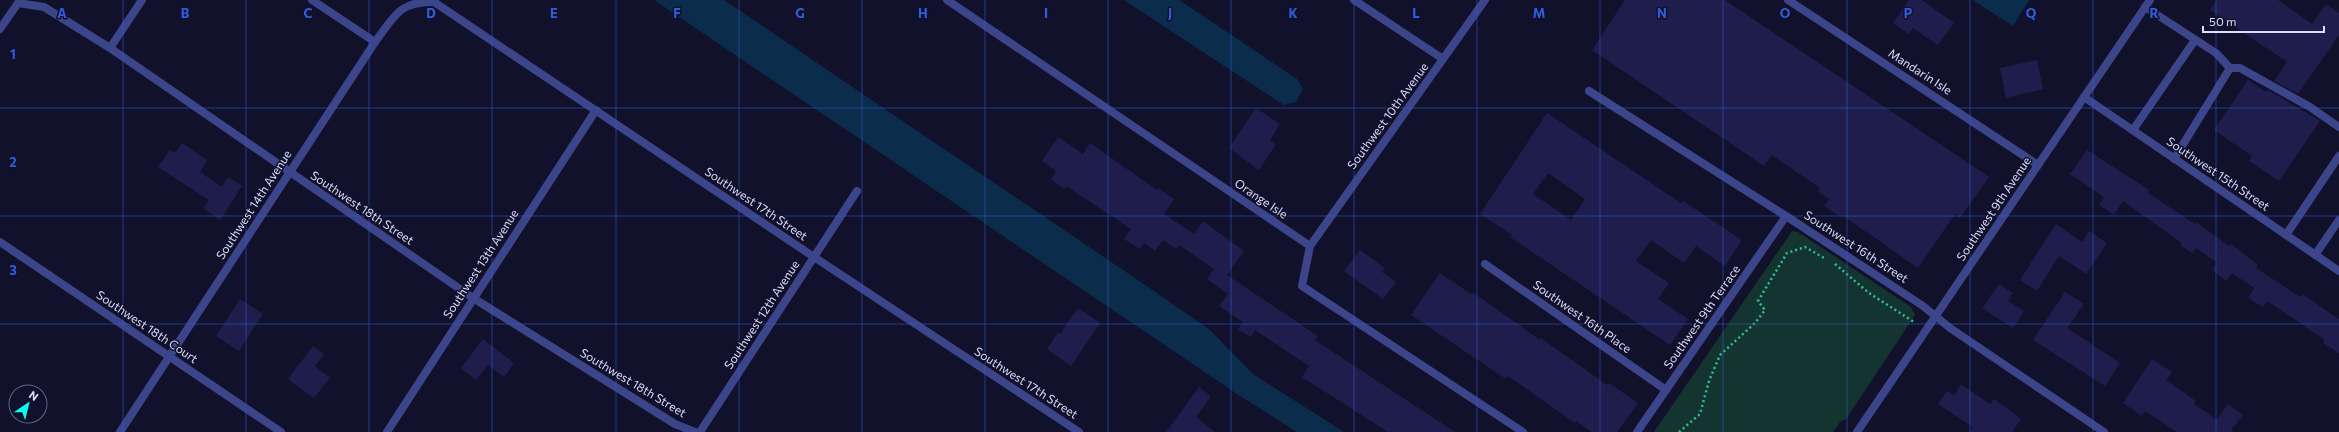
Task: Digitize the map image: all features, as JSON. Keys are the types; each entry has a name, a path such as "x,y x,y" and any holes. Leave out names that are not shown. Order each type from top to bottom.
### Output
{"street":[{"path":"110,48 142,0"},
{"path":"312,0 375,42"},
{"name":"Orange Isle","path":"946,0 1310,246"},
{"path":"1354,0 1443,60"},
{"name":"Southwest 10th Avenue","path":"1310,246 1485,0"},
{"name":"Mandarin Isle","path":"1788,0 2038,165"},
{"name":"Southwest 9th Avenue","path":"1857,432 2150,0"},
{"name":"Southwest 14th Avenue","path":"120,432 375,42 400,9 418,2"},
{"name":"Southwest 17th Street","path":"418,2 434,2 814,257 1079,432"},
{"name":"Southwest 18th Street","path":"0,29 18,3 44,7 110,48 289,173 473,298 675,424 695,432"},
{"path":"2145,7 2216,53 2230,68 2240,68 2310,107 2339,127"},
{"path":"2133,130 2195,40"},
{"path":"2174,159 2230,68"},
{"name":"Southwest 16th Street","path":"1589,91 1786,216 1936,316 2104,432"},
{"name":"Southwest 15th Street","path":"2084,97 2339,271"},
{"name":"Southwest 13th Avenue","path":"387,432 596,110"},
{"path":"2286,235 2339,156"},
{"name":"Southwest 12th Avenue","path":"700,432 857,191"},
{"name":"Southwest 9th Terrace","path":"1637,432 1786,216"},
{"path":"2315,255 2339,220"},
{"name":"Southwest 18th Court","path":"0,242 281,432"},
{"path":"1310,246 1302,286 1523,432"},
{"name":"Southwest 16th Place","path":"1484,264 1666,390"}],"path":[{"path":"1679,432 1700,414 1709,381 1720,355 1755,323 1765,310 1758,301 1787,253 1805,247 1828,259"},
{"path":"1833,262 1869,293 1914,322"}],"green space":[{"path":"1792,231 1798,232 1911,307 1915,315 1846,419 1840,422 1833,432 1654,432"}],"water":[{"path":"654,0 724,0 1157,293 1210,330 1253,374 1344,432 1297,432 1240,396"},
{"path":"1124,0 1179,0 1297,79 1303,89 1296,102 1284,105"},
{"path":"1973,0 2029,0 2013,26"}],"building":[{"path":"1625,0 1725,0 1989,177 1960,218 1955,214 1918,268 1842,215 1841,217 1824,206 1829,199 1818,192 1820,188 1772,155 1764,166 1592,50"},
{"path":"1909,0 1922,0 1954,23 1938,45 1913,28 1909,34 1893,23"},
{"path":"2217,0 2278,0 2312,24 2326,4 2339,13 2339,35 2298,94 2274,81 2287,62 2210,10"},
{"path":"2037,60 2043,89 2006,98 2000,68"},
{"path":"2248,80 2266,92 2268,90 2320,121 2279,181 2249,161 2252,156 2214,130"},
{"path":"1256,108 1280,124 1270,140 1276,144 1259,170 1229,148"},
{"path":"1547,113 1681,203 1683,201 1742,240 1725,266 1696,246 1684,263 1651,240 1636,261 1669,283 1658,299 1688,319 1670,345 1510,237 1512,235 1480,214","holes":["1548,173 1585,199 1571,220 1533,194"]},
{"path":"1058,137 1083,154 1090,143 1157,190 1158,188 1174,199 1164,214 1194,234 1203,221 1244,251 1227,275 1318,336 1315,340 1455,432 1388,432 1302,377 1309,366 1255,330 1251,337 1238,329 1243,322 1219,306 1228,294 1207,279 1214,269 1179,245 1176,249 1163,240 1155,251 1144,243 1140,249 1124,239 1131,229 1066,186 1064,189 1051,179 1056,171 1042,161"},
{"path":"182,143 207,160 200,172 222,187 228,177 242,186 220,220 203,208 209,200 158,167 170,150 175,153"},
{"path":"2087,150 2149,190 2148,193 2195,224 2196,222 2229,246 2231,244 2258,265 2256,268 2300,297 2302,294 2339,319 2339,353 2323,343 2325,340 2267,301 2263,307 2248,298 2254,288 2232,273 2226,281 2212,270 2217,263 2196,248 2192,253 2180,245 2182,243 2123,201 2114,215 2099,205 2104,197 2070,174"},
{"path":"2056,224 2082,242 2089,231 2107,243 2086,274 2059,256 2037,291 2020,280"},
{"path":"1360,250 1385,268 1382,272 1396,282 1383,299 1344,271"},
{"path":"1440,273 1471,294 1472,292 1540,340 1541,338 1607,385 1609,383 1638,403 1617,432 1592,432 1576,421 1575,423 1508,376 1506,379 1411,315"},
{"path":"1999,284 2013,293 2008,301 2024,311 2013,328 1982,308"},
{"path":"2065,292 2084,304 2067,328 2120,363 2105,386 2033,340"},
{"path":"240,299 263,314 239,351 216,336"},
{"path":"1078,308 1100,323 1071,366 1047,349 1058,332 1060,334"},
{"path":"483,339 514,363 504,377 488,365 476,380 461,368"},
{"path":"313,346 324,354 315,366 330,378 314,398 288,379"},
{"path":"2152,359 2172,372 2166,380 2196,401 2194,404 2217,420 2228,404 2243,415 2231,430 2234,432 2177,432 2145,411 2142,416 2123,403"},
{"path":"1961,384 1990,404 1994,399 2021,419 2012,432 1970,432 1973,427 1938,404 1947,391 1954,396"},
{"path":"1199,387 1211,396 1196,417 1215,432 1166,432"}]}
